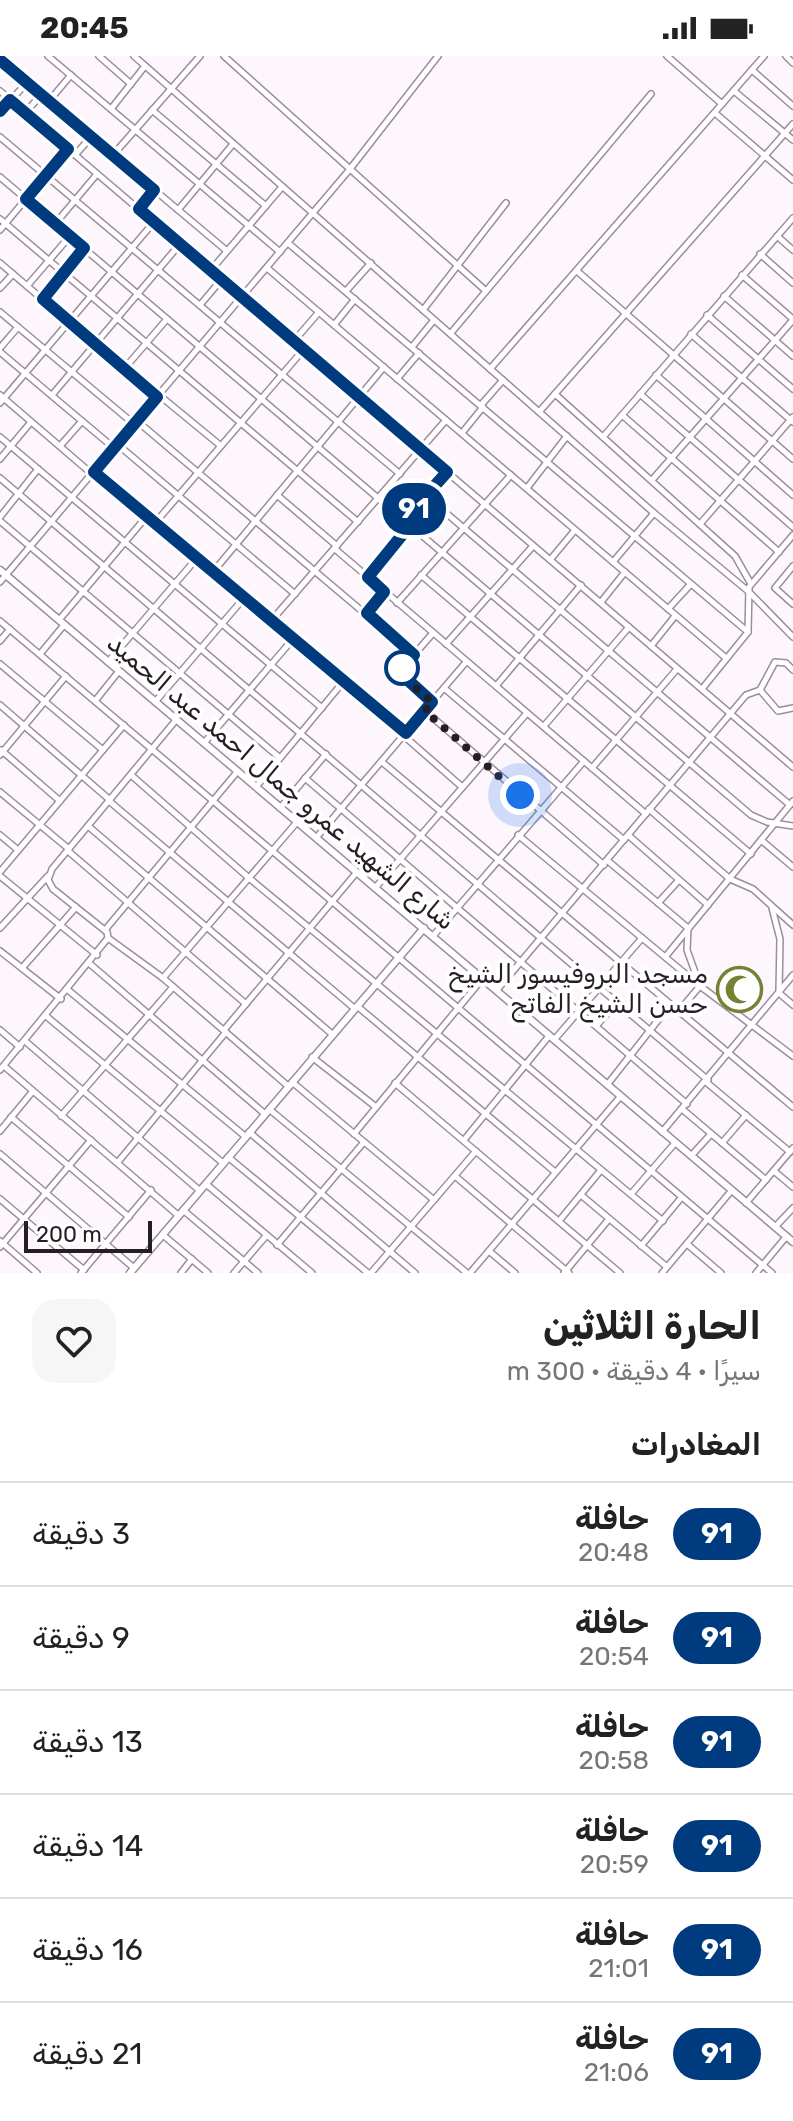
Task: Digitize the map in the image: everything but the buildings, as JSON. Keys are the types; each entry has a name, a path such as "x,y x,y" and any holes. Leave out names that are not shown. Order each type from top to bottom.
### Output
{"street":[{"path":"48,56 280,252"},
{"path":"99,56 131,84"},
{"path":"134,56 654,513 748,591 793,637"},
{"path":"113,155 200,56"},
{"path":"224,56 486,291"},
{"path":"0,582 3,572 52,522 313,214 438,56"},
{"path":"667,56 722,104"},
{"path":"490,369 764,56"},
{"path":"786,56 793,63"},
{"path":"1,58 227,251"},
{"path":"111,109 145,66"},
{"path":"752,70 793,106"},
{"path":"49,101 71,75"},
{"path":"0,111 27,82"},
{"path":"0,91 793,767"},
{"path":"734,91 793,140"},
{"path":"451,333 651,94"},
{"path":"25,113 41,95"},
{"path":"152,110 266,206"},
{"path":"715,113 793,180"},
{"path":"539,412 793,124"},
{"path":"0,137 400,474"},
{"path":"75,155 91,137"},
{"path":"178,210 233,144"},
{"path":"0,230 2,222 68,149"},
{"path":"55,224 97,174"},
{"path":"0,177 751,815 774,824 793,826"},
{"path":"211,270 282,187"},
{"path":"139,209 154,190"},
{"path":"423,310 506,203"},
{"path":"603,437 793,218"},
{"path":"2,222 358,522"},
{"path":"154,222 1,399 344,681 461,786"},
{"path":"27,286 70,236"},
{"path":"777,236 793,250"},
{"path":"288,243 748,632"},
{"path":"52,395 180,244"},
{"path":"43,299 84,248"},
{"path":"760,254 793,283"},
{"path":"0,263 124,369 221,446"},
{"path":"346,291 371,263"},
{"path":"267,268 726,658"},
{"path":"577,271 793,459"},
{"path":"0,288 13,274"},
{"path":"652,480 793,320 742,275"},
{"path":"200,305 222,279"},
{"path":"724,296 793,356"},
{"path":"334,325 355,299"},
{"path":"0,312 199,472 414,655"},
{"path":"294,341 319,312"},
{"path":"707,315 793,389"},
{"path":"124,369 167,319"},
{"path":"412,347 435,320"},
{"path":"18,327 0,350 82,421 179,496 295,594"},
{"path":"691,334 792,420 700,524"},
{"path":"155,523 304,349"},
{"path":"397,379 419,353"},
{"path":"213,572 384,367"},
{"path":"656,375 793,495"},
{"path":"462,433 503,380"},
{"path":"555,394 735,556 751,584"},
{"path":"640,394 793,527"},
{"path":"622,415 779,552"},
{"path":"271,621 446,420"},
{"path":"60,446 82,421"},
{"path":"0,459 31,422"},
{"path":"527,488 567,436"},
{"path":"0,437 322,708"},
{"path":"38,469 0,519 280,758"},
{"path":"405,519 447,472"},
{"path":"397,603 462,526 511,475"},
{"path":"0,478 653,1031 746,1115 791,1150 746,1203"},
{"path":"277,495 384,592 592,768 730,879 753,889 792,920"},
{"path":"426,496 791,803 666,956"},
{"path":"613,562 654,513"},
{"path":"40,654 83,590 147,516"},
{"path":"368,577 411,524"},
{"path":"550,560 575,530"},
{"path":"702,689 748,632 748,591 751,584 793,535"},
{"path":"446,644 533,546"},
{"path":"108,662 197,558"},
{"path":"793,566 775,588 793,604"},
{"name":"شارع الشهيد عمرو جمال احمد عبد الحميد","path":"3,572 793,1242"},
{"path":"601,602 625,572"},
{"path":"421,575 751,854"},
{"path":"496,686 581,585"},
{"path":"668,609 690,585"},
{"path":"367,613 384,592"},
{"path":"155,702 244,598"},
{"path":"651,646 675,616"},
{"path":"0,621 772,1273"},
{"path":"544,726 629,627"},
{"path":"0,641 10,629"},
{"path":"432,702 399,672 433,633"},
{"path":"204,743 293,639"},
{"path":"316,838 466,662"},
{"path":"497,990 746,695 760,690 775,662 786,663 793,670"},
{"path":"0,664 103,750"},
{"path":"592,768 677,669"},
{"path":"95,701 119,671"},
{"path":"60,801 1,752 66,676"},
{"path":"256,787 344,681"},
{"path":"444,688 708,905"},
{"path":"760,690 778,711 792,710"},
{"path":"0,705 170,852 555,1172"},
{"path":"425,711 539,811 688,928"},
{"path":"375,888 527,713"},
{"path":"0,928 49,875 176,720"},
{"path":"97,955 0,874 124,725"},
{"path":"280,808 326,753"},
{"path":"433,936 584,761"},
{"path":"382,762 793,1107"},
{"path":"105,930 237,772"},
{"path":"131,775 249,878 663,1221"},
{"path":"305,778 580,1011 685,1106 711,1134 766,1180"},
{"path":"0,792 246,1004"},
{"path":"163,978 297,822"},
{"path":"88,826 332,1034"},
{"path":"0,835 18,850"},
{"path":"518,835 700,986 755,1024 793,1056"},
{"path":"761,840 793,867"},
{"path":"118,1162 357,872"},
{"path":"49,875 53,889 105,930 108,938 163,978 434,1200"},
{"path":"658,903 679,880"},
{"path":"770,904 780,939 779,993"},
{"path":"22,968 76,907"},
{"path":"0,1154 132,1270 424,928"},
{"path":"688,928 687,950 700,986"},
{"path":"464,1140 642,937"},
{"path":"108,938 90,964 2,1068 258,1273"},
{"path":"0,951 61,999"},
{"path":"90,964 203,1060 468,1273 620,1097"},
{"path":"662,1132 730,1055 793,975"},
{"path":"354,1134 483,978"},
{"path":"678,1012 700,986"},
{"path":"61,1116 173,987"},
{"path":"68,990 182,1085 321,1193 415,1273"},
{"path":"779,993 793,1005"},
{"path":"597,1026 617,1002"},
{"path":"607,1085 653,1031 670,1005"},
{"path":"46,1016 161,1111 370,1273 476,1151"},
{"path":"0,1030 20,1047"},
{"path":"25,1041 199,1190"},
{"path":"312,1057 376,1107"},
{"path":"395,1083 620,1273"},
{"path":"0,1131 33,1091"},
{"path":"722,1143 746,1115"},
{"path":"11,1117 129,1217"},
{"path":"691,1156 711,1134"},
{"path":"37,1273 1,1244 91,1140"},
{"path":"277,1245 364,1142"},
{"path":"631,1194 675,1143"},
{"path":"559,1221 601,1170"},
{"path":"774,1171 793,1187"},
{"path":"455,1176 566,1272 609,1219"},
{"path":"205,1183 312,1273"},
{"path":"0,1199 83,1271 151,1190"},
{"path":"662,1273 732,1190"},
{"path":"581,1195 667,1267"},
{"path":"641,1246 681,1197"},
{"path":"775,1227 793,1208"},
{"path":"163,1235 208,1273"},
{"path":"234,1273 266,1236"},
{"path":"756,1273 786,1237"},
{"path":"687,1244 721,1273"},
{"path":"489,1251 515,1273"},
{"path":"181,1273 192,1259"}],"bus line":[{"name":"91","path":"0,60 154,190 139,209 447,472 405,519 411,524 368,577 384,592 367,613 414,655 399,672 432,702 406,733 94,472 157,397 43,299 84,248 26,199 68,149 10,100 0,111"}],"place":[{"name":"مسجد البروفيسور الشيخ حسن الشيخ الفاتح","path":"739,989"}],"route":[{"path":"402,668 400,674 432,702 425,711 520,795"}]}
